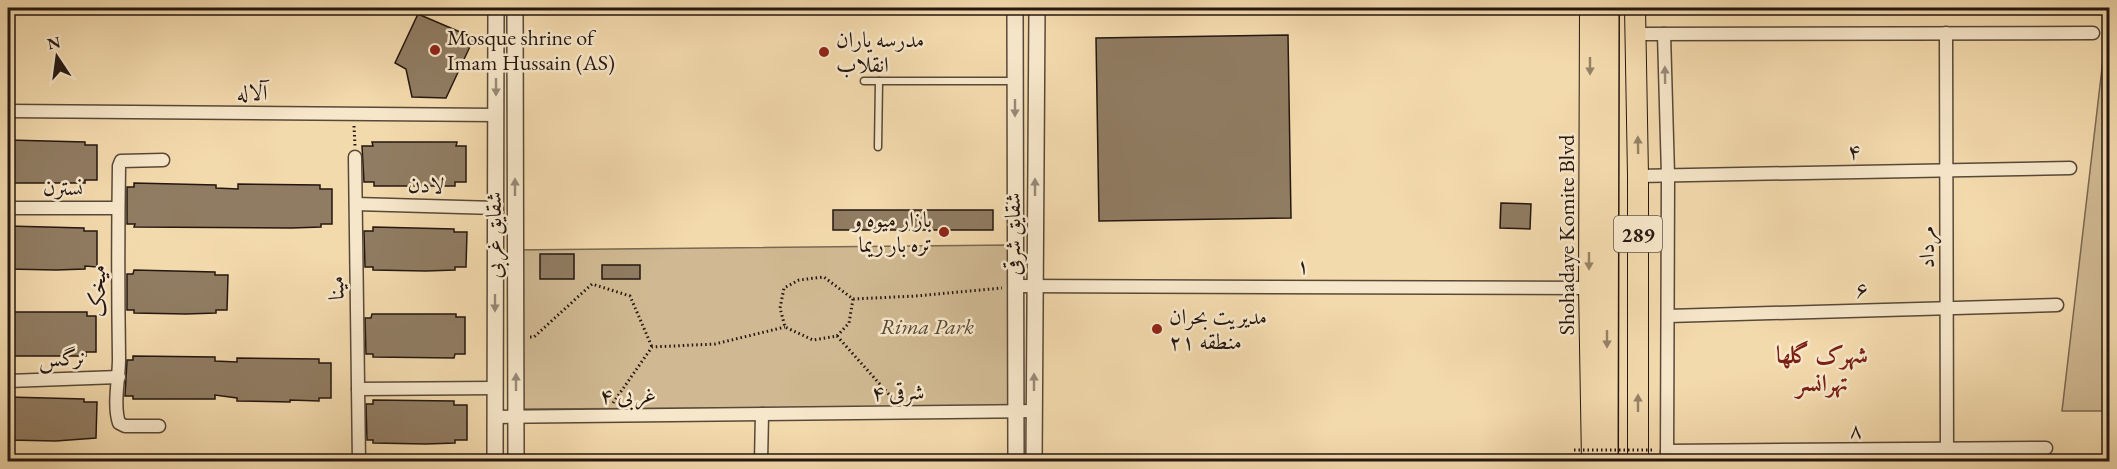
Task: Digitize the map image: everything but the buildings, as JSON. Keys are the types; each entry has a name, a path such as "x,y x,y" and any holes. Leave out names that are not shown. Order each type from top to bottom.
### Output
{"highway":[{"path":"1606,462 1608,8"}],"main road":[{"name":"Shohadaye Komite Blvd","path":"1590,8 1589,288 1592,462"},
{"name":"289","path":"1635,8 1646,456"}],"street":[{"name":"شقایق غربی","path":"495,462 496,8"},
{"name":"شقایق غربی","path":"515,8 516,462"},
{"name":"شقایق شرقی","path":"1015,8 1016,462"},
{"name":"شقایق شرقی","path":"1034,462 1037,8"},
{"name":"مرداد","path":"1946,33 1947,455"},
{"path":"1635,34 2093,33"},
{"path":"1664,34 1668,175 1667,456"},
{"path":"496,44 515,44"},
{"name":"آلاله","path":"8,111 496,115"},
{"name":"مینا","path":"355,157 359,462"},
{"name":"میخک","path":"159,426 125,426 119,423 117,415 119,377 118,208 121,161 163,160"},
{"name":"۴","path":"1638,176 2070,168"},
{"name":"لادن","path":"356,204 496,208"},
{"name":"نسترن","path":"8,208 118,208"},
{"name":"۱","path":"1016,286 1589,288"},
{"name":"۶","path":"1668,316 2057,305"},
{"name":"نرگس","path":"8,381 119,377"},
{"path":"358,389 495,388"},
{"name":"۴ شرقی","path":"762,414 1034,411"},
{"path":"761,462 762,414"},
{"name":"۴ غربی","path":"495,417 762,414"},
{"name":"۸","path":"1667,456 1947,455 2046,448"}],"lane":[{"path":"864,81 1015,81"},
{"path":"878,147 879,81"},
{"path":"2105,462 2109,459"}],"path":[{"path":"354,114 355,157"},
{"path":"785,327 780,308 784,288 799,280 824,277 853,299 916,296 1016,286"},
{"path":"516,335 534,337 592,284 630,296 652,347"},
{"path":"652,347 715,344 785,327 813,340 837,336 849,323 853,299"},
{"path":"837,336 906,413"},
{"path":"604,416 652,347"},
{"path":"1574,450 1646,456"}],"green space":[{"path":"2109,8 2109,411 2062,411"},
{"name":"Rima Park","path":"1010,245 1008,407 510,409 513,250"}],"place":[{"name":"Mosque shrine of Imam Hussain (AS)","path":"435,50"},
{"name":"مدرسه یاران انقلاب","path":"824,52"},
{"name":"بازار میوه و تره بار ریما","path":"944,232"},
{"name":"مدیریت بحران منطقه ۲۱","path":"1157,329"}],"district":[{"name":"شهرک گلها تهرانسر","path":"1822,368"}]}
